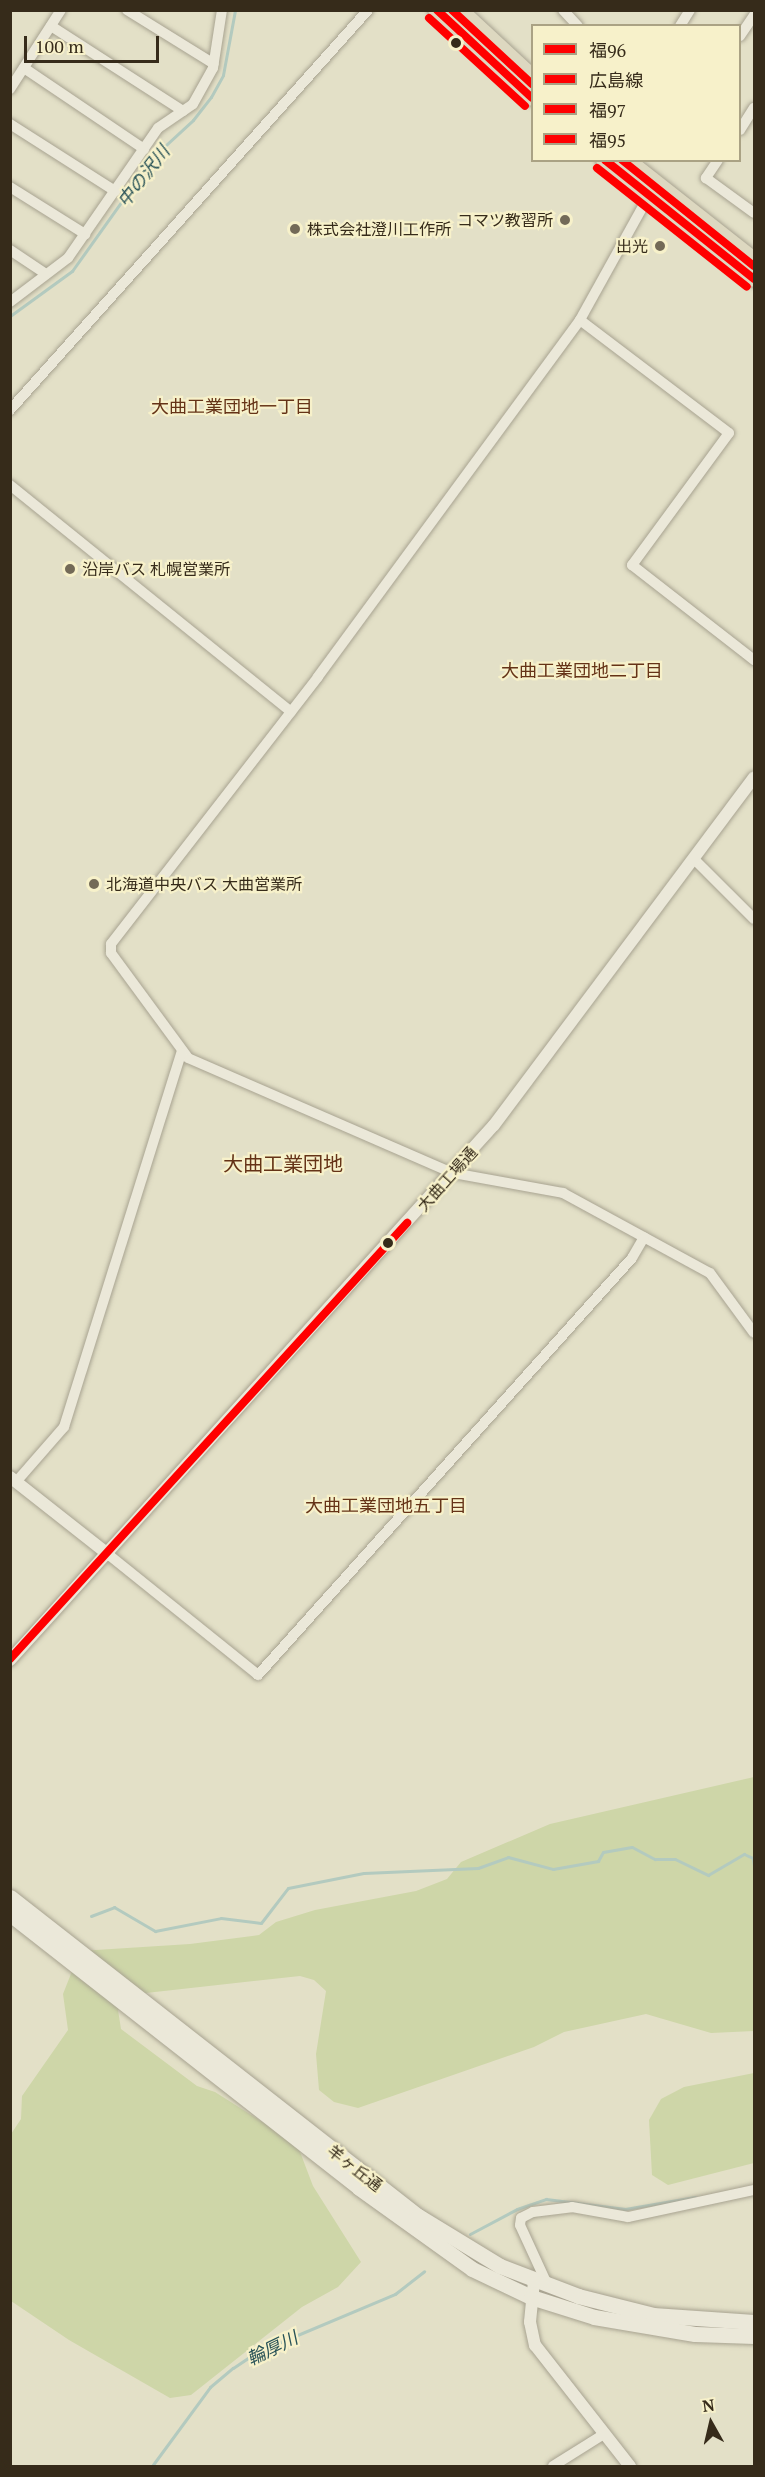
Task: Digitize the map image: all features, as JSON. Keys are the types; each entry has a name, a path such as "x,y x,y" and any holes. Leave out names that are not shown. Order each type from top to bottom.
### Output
{"highway":[{"path":"436,10 531,97"},
{"path":"460,10 531,76"},
{"path":"607,162 754,260"},
{"path":"629,162 652,191 754,279"}],"main road":[{"name":"羊ヶ丘通","path":"10,1897 418,2216 500,2266 541,2283 653,2315 754,2322"},
{"name":"羊ヶ丘通","path":"10,1914 430,2242 472,2269 531,2297 594,2317 653,2329 754,2336"}],"street":[{"path":"10,89 61,10"},
{"path":"127,10 214,64"},
{"path":"10,302 68,258 158,128 193,104 214,64 222,10"},
{"path":"10,410 368,10"},
{"path":"681,24 690,10"},
{"path":"741,34 754,15"},
{"path":"51,26 183,111"},
{"path":"24,68 144,148"},
{"path":"741,128 754,108"},
{"path":"10,124 115,191"},
{"path":"717,162 706,178 753,209"},
{"path":"10,187 85,234"},
{"path":"652,191 580,320 291,712 111,944 111,953 181,1053 453,1173 564,1193 710,1273 754,1333"},
{"path":"10,250 46,274"},
{"path":"580,320 729,433 633,565 754,660"},
{"path":"10,485 291,712"},
{"name":"大曲工場通","path":"10,1660 109,1555 494,1125 754,778"},
{"path":"694,859 754,918"},
{"path":"181,1053 64,1427 14,1480 258,1676 632,1258 644,1237"},
{"path":"630,2466 539,2351 530,2322 531,2297 541,2283 520,2225 521,2218 533,2212 572,2207 628,2217 754,2190"},
{"path":"553,2466 604,2434"}],"green space":[{"path":"754,1777 754,2031 711,2033 646,2014 564,2032 534,2047 358,2108 334,2102 319,2090 316,2054 326,1991 314,1980 300,1976 137,1994 118,2010 121,2029 197,2086 215,2092 297,2144 313,2186 361,2262 338,2287 302,2307 191,2395 170,2398 69,2340 11,2301 11,2134 21,2119 22,2096 68,2030 63,1994 80,1951 190,1944 259,1935 276,1922 315,1910 416,1891 447,1879 461,1862 550,1824"},
{"path":"754,2073 754,2163 668,2185 652,2175 649,2120 661,2099 684,2087"}],"waterway":[{"name":"中の沢川","path":"10,316 72,271 154,156 193,120 211,97 223,75 235,10"},
{"path":"91,1916 114,1907 155,1931 221,1918 261,1923 288,1888 364,1873 478,1868 508,1857 553,1869 598,1861 603,1852 632,1847 655,1859 675,1859 708,1875 744,1854 753,1858 754,1866"},
{"name":"輪厚川","path":"470,2234 517,2209 546,2199 625,2209 695,2197"},
{"name":"輪厚川","path":"152,2466 210,2387 233,2368 257,2352 395,2294 424,2271"}],"transit line":[{"name":"福96","path":"437,10 531,97"},
{"name":"福97","path":"452,10 531,83"},
{"name":"広島線","path":"429,18 525,106"},
{"name":"福96","path":"608,162 754,279"},
{"name":"福97","path":"624,162 754,266"},
{"name":"広島線","path":"597,168 747,287"},
{"name":"福95","path":"10,1659 407,1223"}],"place":[{"name":"コマツ教習所","path":"565,220"},
{"name":"株式会社澄川工作所","path":"295,229"},
{"name":"出光","path":"660,246"},
{"name":"沿岸バス 札幌営業所","path":"70,569"},
{"name":"北海道中央バス 大曲営業所","path":"94,884"}],"district":[{"name":"大曲工業団地一丁目","path":"232,406"},
{"name":"大曲工業団地二丁目","path":"582,670"},
{"name":"大曲工業団地","path":"283,1163"},
{"name":"大曲工業団地五丁目","path":"386,1505"}]}
